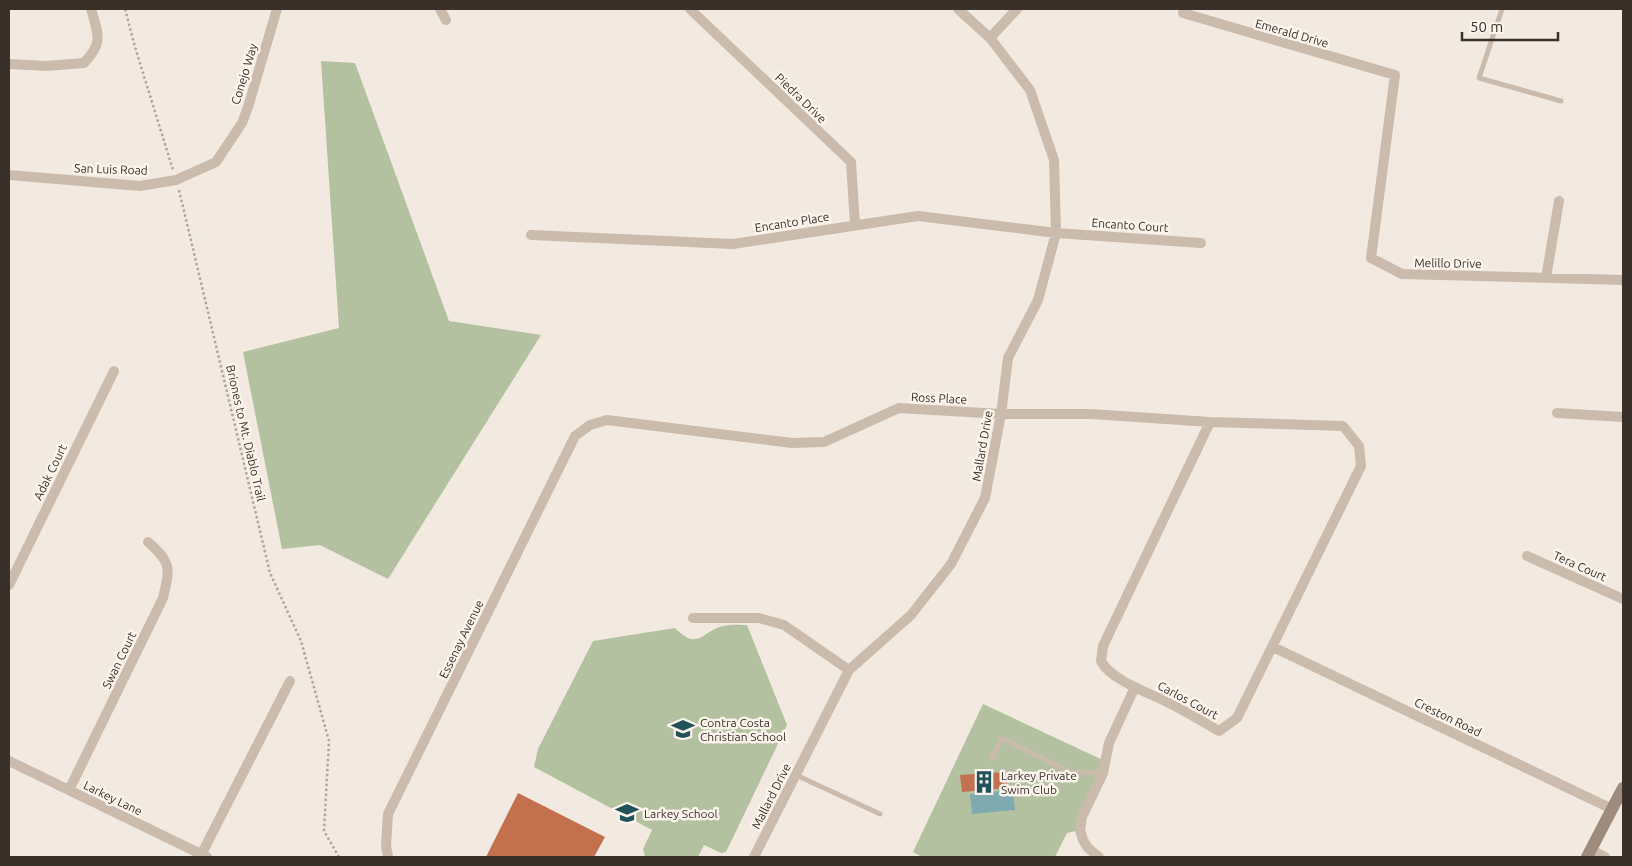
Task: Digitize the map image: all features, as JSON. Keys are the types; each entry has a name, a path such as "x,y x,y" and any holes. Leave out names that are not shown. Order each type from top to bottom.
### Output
{"main road":[{"path":"1589,854 1623,788"}],"street":[{"path":"9,64 46,66 84,63 95,51 98,35 91,9"},
{"name":"Conejo Way","path":"229,144 248,107 277,9"},
{"path":"440,9 446,20"},
{"name":"Mallard Drive","path":"754,857 850,670 911,615 951,564 985,498 1001,414 1008,358 1038,300 1056,233 1054,160 1030,90 990,38 958,9"},
{"path":"990,38 1017,9"},
{"name":"Piedra Drive","path":"697,11 851,162 855,224"},
{"name":"Emerald Drive","path":"1183,13 1395,75"},
{"name":"Melillo Drive","path":"1395,75 1371,258 1402,274 1623,280"},
{"name":"San Luis Road","path":"9,176 140,186 176,180 216,162 229,144"},
{"path":"1546,278 1559,201"},
{"name":"Encanto Place","path":"531,234 733,244 855,224 918,216 1056,233"},
{"name":"Encanto Court","path":"1056,233 1201,243"},
{"name":"Adak Court","path":"9,585 114,371"},
{"name":"Ross Place","path":"575,436 590,425 607,420 792,443 824,442 899,408 1001,414 1091,414 1210,422 1343,426"},
{"path":"1557,413 1623,417"},
{"name":"Carlos Court","path":"1210,422 1103,646 1101,662 1103,666 1135,687 1219,731 1237,718 1361,466 1359,446 1343,426"},
{"name":"Essenay Avenue","path":"388,857 386,846 388,814 575,436"},
{"name":"Swan Court","path":"69,790 163,598 168,574 164,555 148,542"},
{"name":"Tera Court","path":"1527,556 1623,599"},
{"path":"693,618 759,618 784,625 850,670"},
{"name":"Creston Road","path":"1273,646 1612,809"},
{"path":"204,856 290,681"},
{"path":"1100,857 1088,848 1080,830 1082,817 1103,772 1109,743 1135,687"},
{"name":"Larkey Lane","path":"9,761 204,856"},
{"path":"1589,854 1605,857"}],"lane":[{"path":"1502,9 1479,78 1561,101"},
{"path":"992,759 1002,738 1070,772 1103,772"},
{"path":"795,774 880,814"}],"path":[{"name":"Briones to Mt. Diablo Trail","path":"125,9 176,180 270,573 301,640 329,741 324,831 339,857"}],"green space":[{"path":"321,61 355,63 449,321 541,335 388,579 320,545 282,549 243,352 339,328"},
{"name":"Contra Costa Christian School","path":"747,625 787,725 726,852 721,853 704,845 698,857 645,857 643,849 652,830 534,767 538,749 593,641 675,628 690,639 695,639 723,626"},
{"path":"983,704 1105,761 1080,830 1067,833 1055,857 922,857 913,852"}],"water":[{"path":"1013,790 1015,810 972,814 970,794"}],"building":[{"name":"Larkey Private Swim Club","path":"1006,772 1007,788 962,792 960,775"},
{"path":"518,793 605,837 594,857 486,857"}],"place":[{"name":"Contra Costa Christian School","path":"683,729"},
{"name":"Larkey Private Swim Club","path":"984,782"},
{"name":"Larkey School","path":"627,813"}]}
